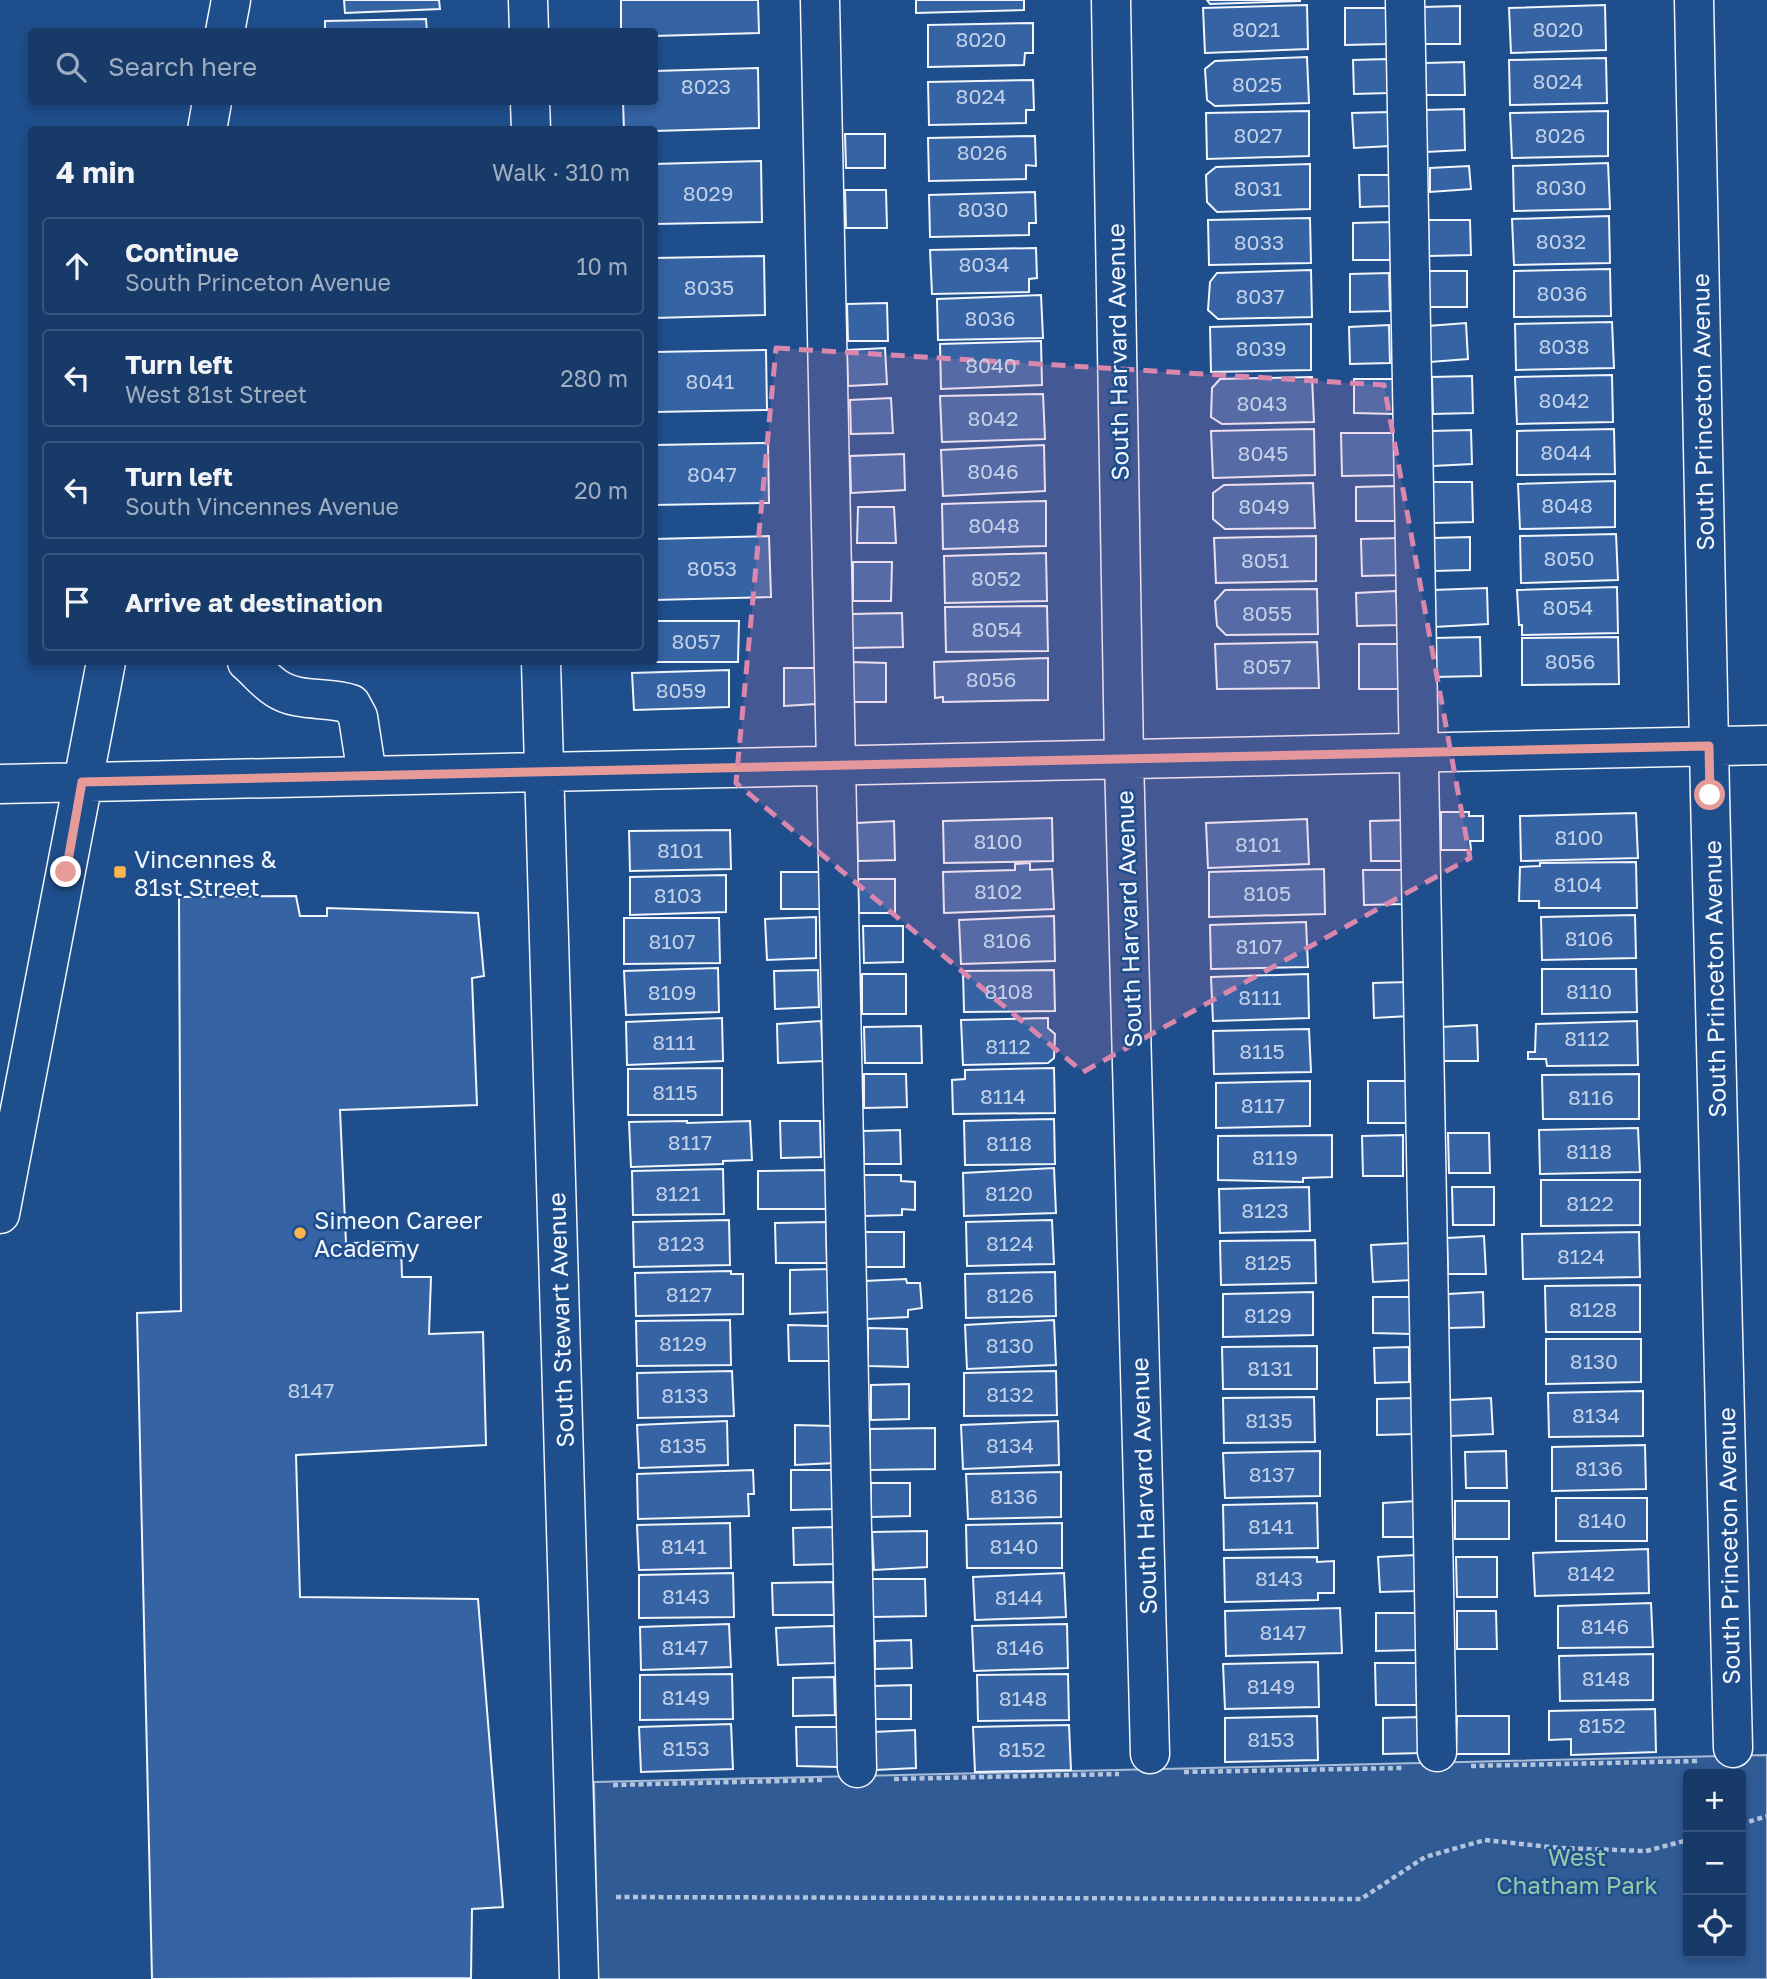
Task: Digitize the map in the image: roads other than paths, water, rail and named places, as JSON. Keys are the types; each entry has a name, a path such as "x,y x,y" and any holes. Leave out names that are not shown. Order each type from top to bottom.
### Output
{"street":[{"path":"226,28 231,0"},
{"path":"528,0 529,28"},
{"path":"820,0 860,1776"},
{"name":"South Harvard Avenue","path":"1111,0 1124,758 1148,1767"},
{"path":"1405,0 1433,1762"},
{"name":"South Princeton Avenue","path":"1694,0 1709,746 1719,1755"},
{"path":"208,126 211,105"},
{"path":"530,105 531,126"},
{"path":"0,1214 105,665"},
{"path":"250,665 283,692 351,704 358,717 367,775"},
{"name":"South Stewart Avenue","path":"541,665 579,1979"},
{"path":"0,784 1767,745"}],"place":[{"name":"Vincennes & 81st Street","path":"120,872"},
{"name":"Simeon Career Academy","path":"300,1233"}],"park label":[{"name":"West Chatham Park","path":"1577,1870"}]}
